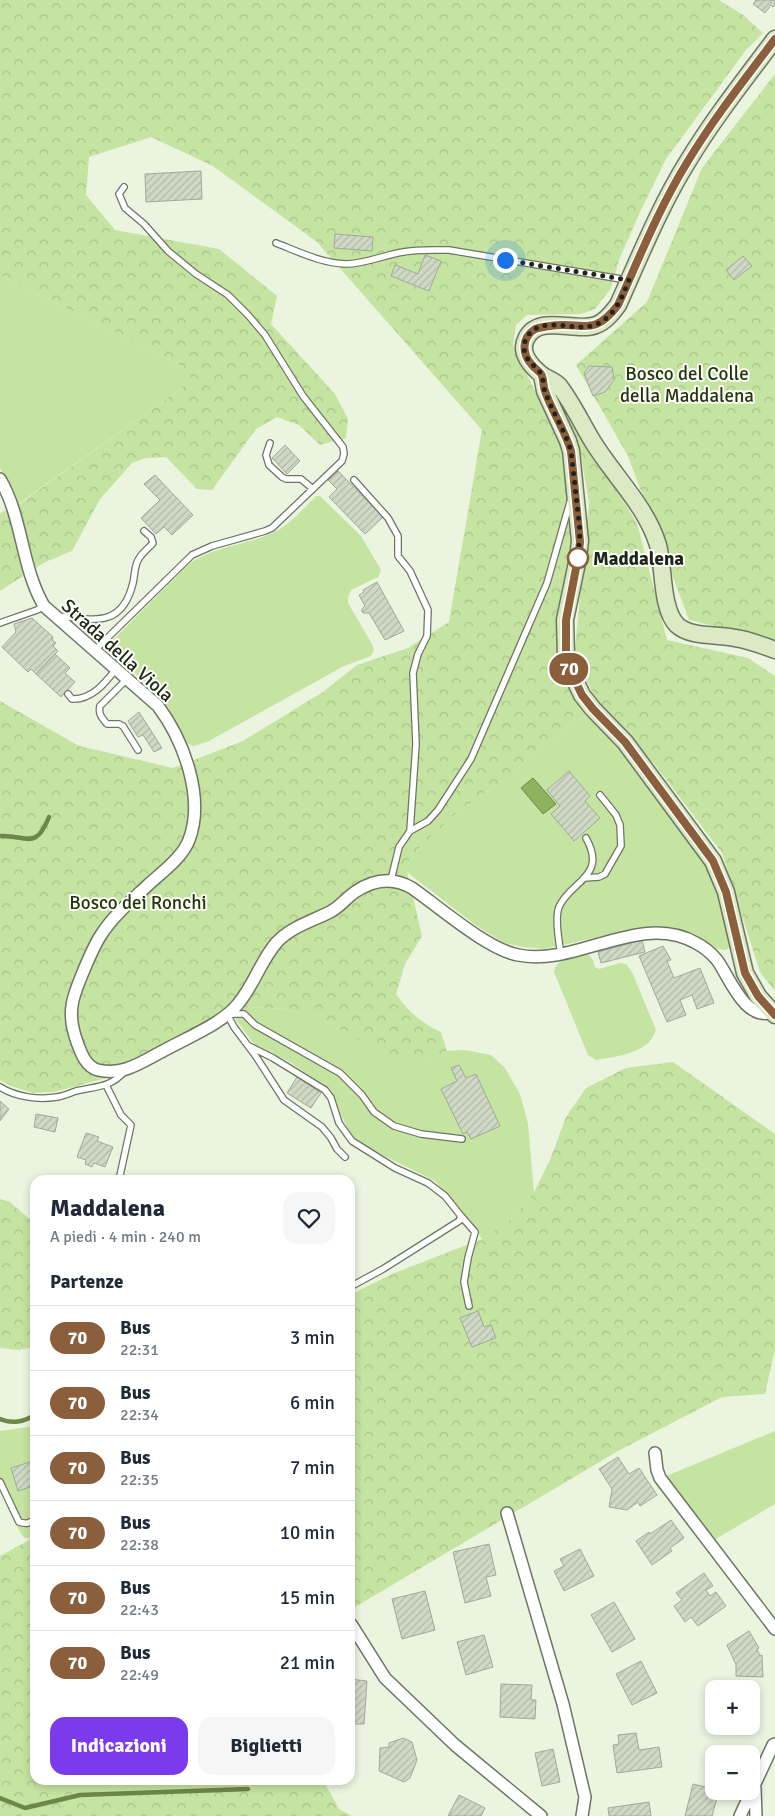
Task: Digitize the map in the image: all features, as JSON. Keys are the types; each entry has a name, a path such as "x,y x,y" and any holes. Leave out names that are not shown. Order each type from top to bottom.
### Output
{"street":[{"path":"775,40 718,115 687,162 653,225 618,305 611,314 594,326 554,325 539,327 525,340 524,349 531,364 542,375 559,385 604,461 650,526 661,558 668,607 672,618 686,630 735,638 775,650"},
{"path":"542,375 545,391 568,441 575,488 580,542 566,620 566,655 570,670 582,695 625,742 713,861 726,892 745,973 758,996 774,1013"},
{"name":"Strada della Viola","path":"0,479 10,497 34,586 44,606 154,702 168,719 189,767 194,791 194,816 189,842 181,854 132,900 101,934 72,1005 72,1021 75,1035 87,1064 96,1070 108,1072 127,1069 199,1031 227,1014 238,1004 278,941 298,926 331,912 355,892 371,884 391,880"},
{"path":"391,880 412,888 487,942 502,950 528,957 561,954 648,933 680,936 696,942 707,950 716,960 747,1006 765,1015 774,1013"},
{"path":"655,1453 660,1478 775,1630"},
{"path":"507,1513 563,1704 585,1797 582,1816"},
{"path":"355,1630 385,1678 455,1745 541,1816"},
{"path":"760,1773 774,1741"},
{"path":"740,1816 748,1800"},
{"path":"756,1800 756,1816"}],"lane":[{"path":"94,651 192,555 207,548 272,528 342,461 344,454 343,447 303,396 270,344 248,315 228,295 196,274 168,251 144,224 125,208 120,194 124,187"},
{"path":"276,243 318,260 347,264 368,261 402,252 449,250 629,280"},
{"path":"270,444 266,455 269,465 282,477 302,480 312,489"},
{"path":"354,480 388,518 398,536 398,556 410,571 428,610 427,636 418,654 413,673 416,744 410,831"},
{"path":"391,880 399,847 410,831 428,821 438,810 471,759 547,583 575,488"},
{"path":"54,616 100,620 114,615 128,596 140,557 153,543 151,536 144,531"},
{"path":"0,623 23,616 44,606"},
{"path":"68,694 72,699 81,700 94,692 116,669"},
{"path":"128,679 100,706 99,711 107,724 120,724 123,726 138,750"},
{"path":"584,878 600,877 605,874 621,846 620,825 616,815 600,794"},
{"path":"561,954 558,908 584,878 592,863 592,853 586,838"},
{"path":"345,1157 337,1149 322,1126 284,1100 227,1014 244,1014 255,1025 340,1073 362,1095 374,1112 394,1126 421,1134 462,1139"},
{"path":"247,1045 256,1048 325,1090 331,1098 340,1123 352,1142 395,1168 428,1183 445,1196 475,1232 464,1282 470,1306"},
{"name":"Strada della Viola","path":"0,1087 20,1095 38,1098 58,1097 116,1081 127,1069"},
{"path":"106,1085 121,1115 131,1125 120,1175"},
{"path":"355,1284 384,1269 459,1221 461,1216"},
{"path":"0,1482 19,1522 24,1524 30,1523"}],"green space":[{"name":"Bosco dei Ronchi","path":"0,0 719,0 743,15 763,33 746,50 666,159 619,260 611,288 595,309 581,314 527,315 516,325 513,345 560,444 573,533 568,576 557,612 558,670 586,716 570,725 503,780 453,816 417,850 409,861 407,872 422,936 405,964 396,994 416,1016 441,1032 447,1051 425,1061 394,1059 335,1027 289,1009 250,1007 228,1012 207,1021 171,1041 134,1058 110,1077 54,1092 33,1093 11,1086 0,1080 0,701 79,746 173,768 243,741 323,692 357,665 408,648 449,622 482,430 317,242 213,166 151,137 89,157 86,195 115,230 219,249 277,296 271,324 335,394 348,419 346,438 320,445 299,425 277,417 256,429 212,490 197,489 166,457 146,458 132,463 100,499 72,551 45,562 0,591 0,513 19,504 176,392 191,379 182,366 0,275"},
{"name":"Bosco del Colle della Maddalena","path":"775,74 775,641 689,620 628,456 576,365 647,302 702,168"},
{"path":"0,275 182,366 191,379 176,392 18,504 0,468"},
{"path":"559,401 637,523 667,640 748,658 775,676 775,991 760,972 722,853 656,766 597,701 587,682 575,649 589,503 581,455"},
{"path":"316,496 320,496 361,536 381,570 378,577 351,590 348,597 348,603 372,644 374,650 371,656 344,666 207,742 193,746 186,743 169,709 113,651 112,641 188,565 217,550 258,539 275,532 294,518"},
{"path":"586,716 597,722 616,741 710,870 718,890 732,947 725,950 717,949 698,937 670,927 642,927 545,949 504,943 474,924 407,872 409,861 417,850 453,816 503,780 570,725"},
{"path":"589,955 595,967 599,969 620,963 626,964 632,972 656,1030 647,1044 629,1053 609,1058 596,1060 588,1055 554,972 561,961"},
{"path":"250,1007 289,1009 425,1061 447,1051 464,1050 491,1055 505,1068 520,1094 528,1124 534,1192 514,1217 482,1239 469,1220 435,1181 368,1148 352,1136 330,1089 288,1061 254,1044 236,1020 235,1014 241,1009"},
{"path":"673,1062 775,1134 775,1349 765,1394 722,1397 618,1451 355,1607 355,1292 392,1274 482,1239 514,1217 534,1192 550,1160 566,1117 586,1088 626,1068"},
{"path":"0,1199 10,1202 30,1220 30,1348 19,1350 0,1348"},
{"path":"30,1427 30,1538 25,1538 21,1534 0,1490 0,1431"},
{"path":"775,1431 775,1504 714,1540 664,1477"},
{"path":"30,1540 30,1785 326,1785 339,1809 352,1816 0,1816 0,1556"}],"shaded area":[{"path":"533,778 556,804 543,814 521,788"}],"building":[{"path":"756,0 775,0 775,5 773,7 771,5 765,13 753,4"},
{"path":"201,171 202,199 146,202 145,174"},
{"path":"335,234 373,237 372,251 334,248"},
{"path":"425,255 441,261 429,291 391,276 395,265 418,274"},
{"path":"743,256 752,266 734,280 726,270"},
{"path":"589,366 612,367 614,380 605,392 593,396 584,373"},
{"path":"285,445 300,461 287,474 272,458"},
{"path":"338,471 383,517 365,534 329,497 337,489 328,480"},
{"path":"155,475 193,515 172,535 164,527 156,534 141,518 160,500 144,484"},
{"path":"377,582 404,631 385,640 369,613 362,612 365,606 359,595 364,592 363,590"},
{"path":"32,618 53,637 52,640 56,643 53,646 58,651 36,674 31,669 28,672 2,647 16,632 14,624"},
{"path":"55,654 70,668 65,673 75,682 61,697 36,674"},
{"path":"139,712 162,748 154,752 143,735 138,737 128,721"},
{"path":"569,771 590,796 585,801 600,818 574,841 551,814 560,806 547,790"},
{"path":"642,940 645,952 601,963 598,952"},
{"path":"663,946 671,960 667,961 674,978 700,968 714,1003 697,1009 692,995 680,1000 686,1015 667,1022 639,956"},
{"path":"459,1065 466,1078 476,1074 500,1126 471,1139 467,1132 463,1134 441,1089 457,1081 451,1068"},
{"path":"297,1077 321,1093 311,1108 287,1093"},
{"path":"0,1101 9,1109 0,1121"},
{"path":"36,1114 58,1118 55,1132 34,1127"},
{"path":"86,1133 99,1137 97,1141 113,1147 105,1167 94,1163 92,1167 85,1164 86,1160 77,1157"},
{"path":"478,1311 484,1327 491,1325 496,1338 472,1347 460,1318"},
{"path":"618,1457 629,1474 639,1468 657,1495 640,1506 638,1502 627,1510 609,1507 612,1489 599,1469"},
{"path":"30,1462 30,1487 18,1491 11,1468"},
{"path":"671,1520 684,1538 670,1548 672,1551 652,1565 636,1541"},
{"path":"489,1544 496,1575 486,1577 491,1596 465,1603 453,1552"},
{"path":"580,1549 594,1576 564,1591 554,1571 564,1566 560,1559"},
{"path":"704,1573 713,1586 706,1590 710,1596 716,1592 726,1606 698,1626 691,1617 685,1622 674,1606 682,1600 676,1593"},
{"path":"425,1591 435,1630 402,1639 392,1599"},
{"path":"614,1602 635,1639 612,1652 591,1615"},
{"path":"749,1631 759,1648 757,1649 760,1656 762,1655 763,1677 736,1676 736,1665 727,1645"},
{"path":"484,1635 493,1667 466,1675 457,1642"},
{"path":"641,1661 657,1693 632,1705 616,1674"},
{"path":"355,1680 367,1681 364,1724 355,1724"},
{"path":"501,1684 532,1685 531,1700 536,1700 535,1719 500,1717"},
{"path":"636,1733 639,1750 659,1747 662,1767 617,1773 613,1745 619,1744 618,1735"},
{"path":"403,1738 412,1742 417,1760 410,1778 404,1782 379,1771 380,1748 389,1747 389,1743"},
{"path":"553,1749 560,1782 542,1786 535,1753"},
{"path":"693,1784 705,1787 705,1800 716,1800 712,1816 685,1816"},
{"path":"459,1795 485,1808 481,1816 448,1816"},
{"path":"649,1802 651,1816 609,1816 608,1808"}],"waterway":[{"path":"0,836 35,838 44,828 49,817"},
{"path":"0,1419 18,1422 30,1417"},
{"path":"0,1798 25,1808 80,1795 248,1789"}],"bus line":[{"name":"70","path":"775,39 718,115 687,162 653,225 618,305 611,314 594,326 554,325 539,327 525,340 524,349 531,364 542,375 545,391 571,451 580,542 566,620 566,655 570,670 582,695 625,742 713,861 726,892 745,973 758,996 775,1015"}],"place":[{"name":"Maddalena","path":"578,558"}],"route":[{"path":"505,260 629,280 618,305 600,323 594,326 583,327 554,325 539,327 525,340 524,349 527,358 542,375 545,391 571,451 580,531 578,558"}]}
